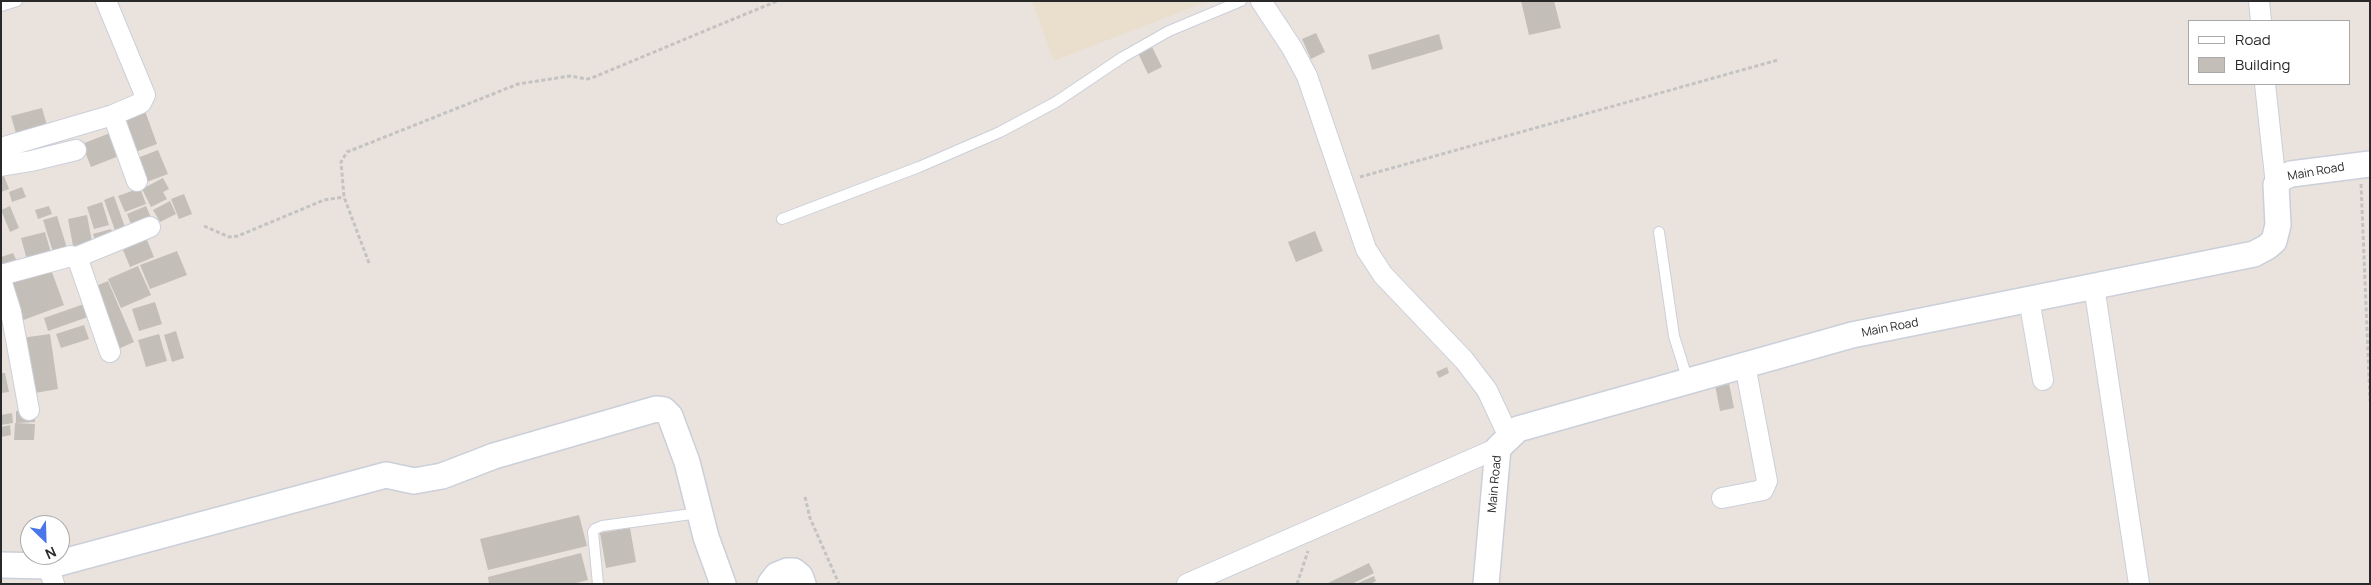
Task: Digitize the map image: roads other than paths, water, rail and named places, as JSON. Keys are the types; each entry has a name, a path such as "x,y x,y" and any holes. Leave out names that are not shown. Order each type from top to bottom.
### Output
{"street":[{"path":"1,148 113,115 141,103 145,95 106,1"},
{"path":"1187,584 1504,443 1481,382 1464,360 1383,275 1366,249 1307,76 1292,48 1261,1"},
{"path":"2260,1 2261,20"},
{"path":"2265,85 2276,185"},
{"path":"113,115 137,181"},
{"path":"1,166 76,150"},
{"name":"Main Road","path":"1486,584 1504,443 1518,429 1852,335 2254,254 2274,241 2278,225 2276,185 2282,178 2291,174 2365,164"},
{"path":"1,274 72,256 77,257 150,227"},
{"path":"77,257 110,352"},
{"path":"1,283 11,312 29,410"},
{"path":"2094,286 2139,584"},
{"path":"2029,299 2044,380"},
{"path":"1722,498 1763,490 1767,481 1745,365"},
{"path":"1,565 51,575 386,475 414,481 442,476 494,456 656,409 664,410 670,416 687,462 700,513 723,584"},
{"path":"770,584 777,575 787,571 794,571 800,576 804,584"}],"lane":[{"path":"1,6 16,1"},
{"path":"782,219 919,167 1000,132 1056,102 1124,57 1169,31 1241,1"},
{"path":"1659,232 1674,336 1688,382"},
{"path":"598,584 593,532 595,529 602,526 700,513"}]}
